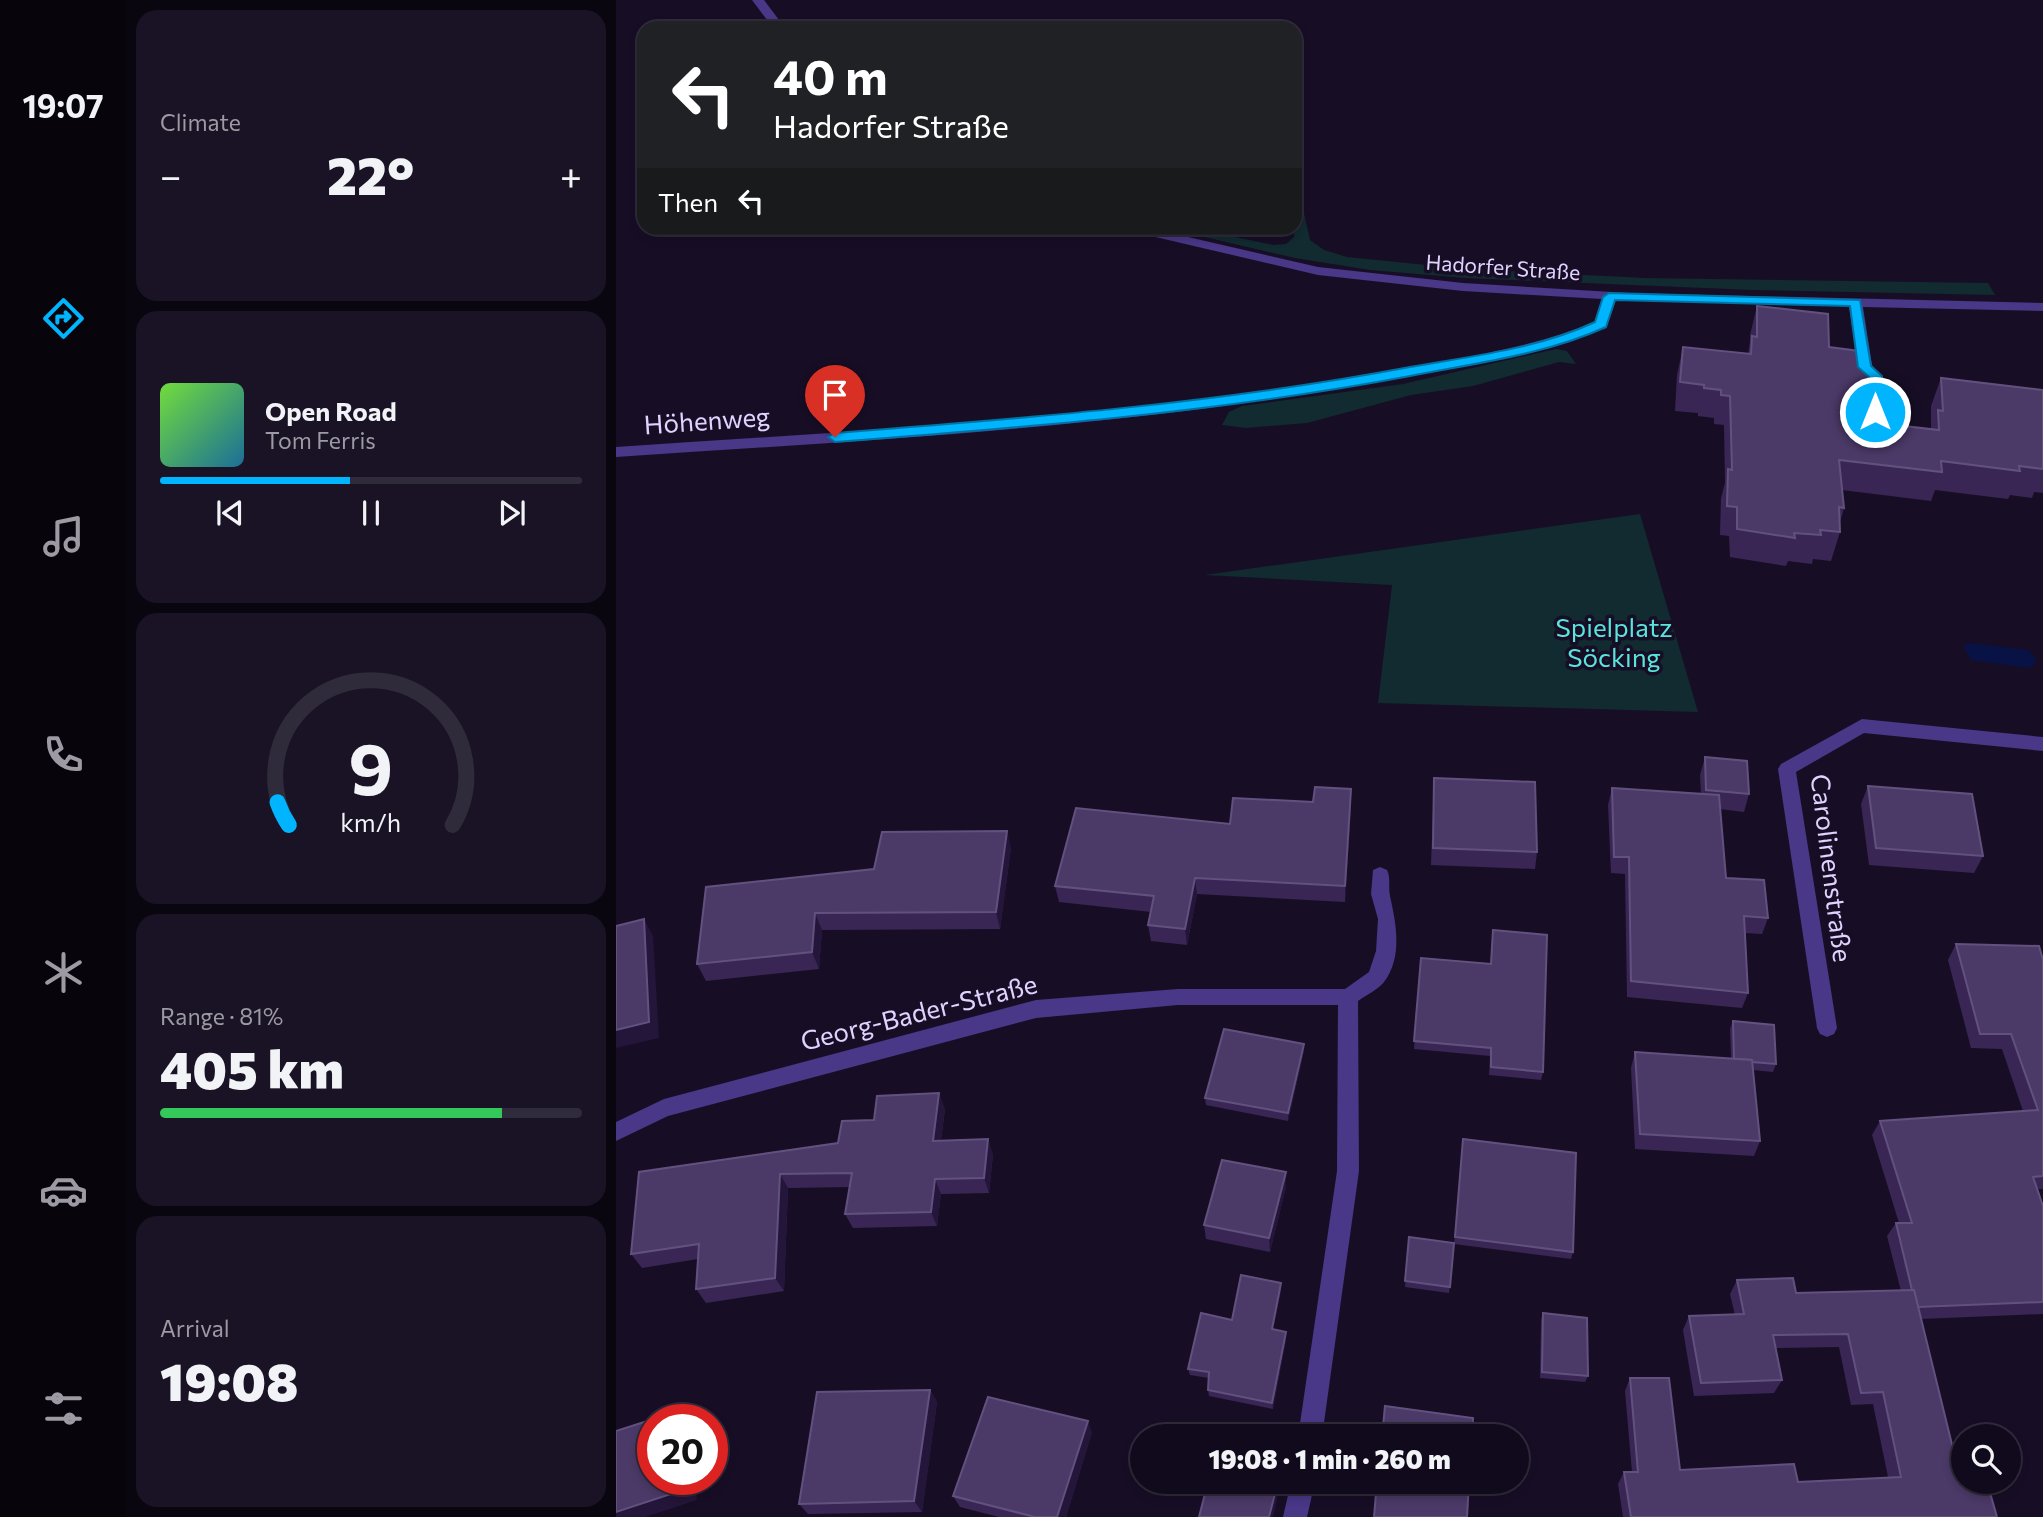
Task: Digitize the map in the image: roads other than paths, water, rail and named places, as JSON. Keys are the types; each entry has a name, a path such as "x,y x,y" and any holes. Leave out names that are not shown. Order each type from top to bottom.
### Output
{"street":[{"path":"758,0 774,21"},
{"name":"Hadorfer Straße","path":"1162,235 1275,263 1410,282 1609,297 2043,307"},
{"name":"Höhenweg","path":"616,452 1089,418 1301,391 1502,355 1569,338 1601,325 1609,297"},
{"path":"1855,302 1865,367 1875,376 1875,412"},
{"name":"Carolinenstraße","path":"1827,1028 1787,769 1863,726 2043,744"},
{"path":"1312,1424 1348,1171 1348,996 1377,977 1386,951 1387,919 1380,894 1380,875"},
{"name":"Georg-Bader-Straße","path":"616,1132 664,1108 1035,1009 1178,996 1348,996"},
{"path":"1295,1517 1300,1494"}],"park label":[{"name":"Spielplatz Söcking","path":"1614,643"}]}
